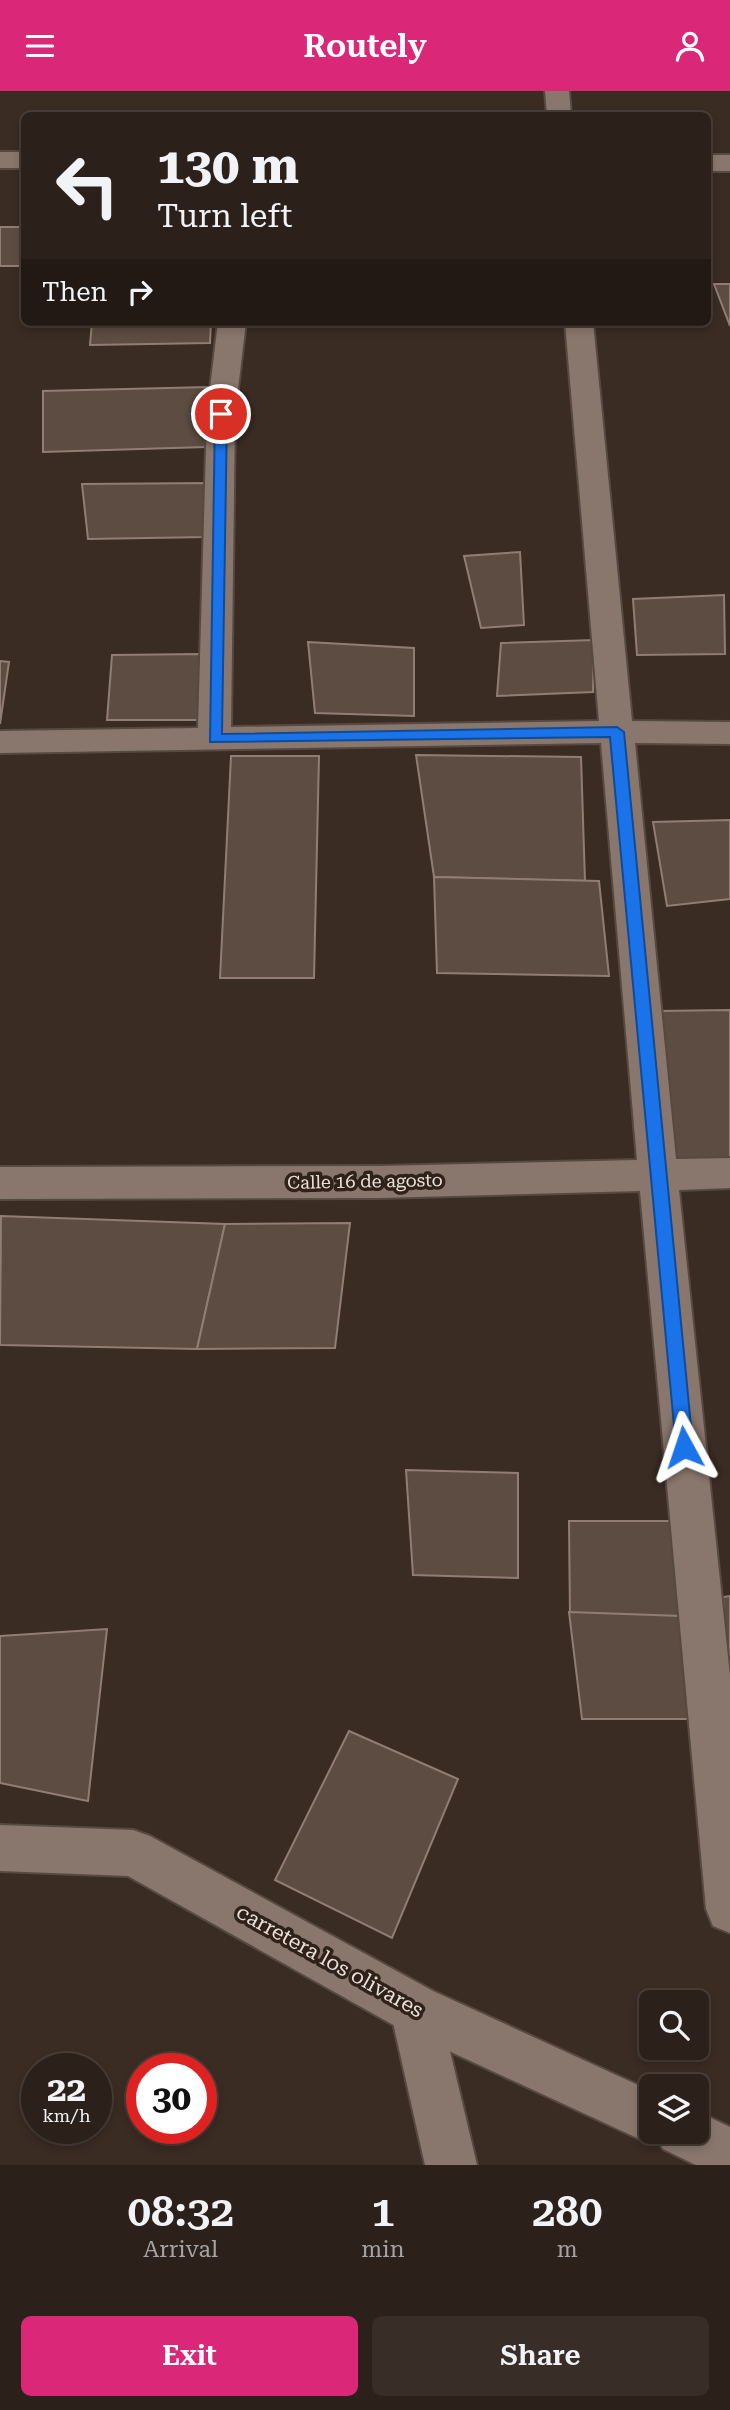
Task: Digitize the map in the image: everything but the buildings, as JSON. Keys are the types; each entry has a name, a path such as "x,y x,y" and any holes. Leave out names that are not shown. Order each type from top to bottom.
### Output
{"street":[{"path":"557,91 559,112"},
{"path":"0,160 21,160"},
{"path":"711,163 730,163"},
{"path":"215,739 221,414 232,326"},
{"path":"579,326 658,1175 730,1909"},
{"path":"0,742 617,732 730,733"},
{"name":"Calle 16 de agosto","path":"0,1183 379,1182 730,1173"},
{"name":"carretera los olivares","path":"0,1848 133,1853 415,2009 639,2112"},
{"path":"415,2009 451,2165"},
{"path":"709,2144 730,2154"}],"route":[{"path":"221,414 215,739 617,732 684,1447"}]}
